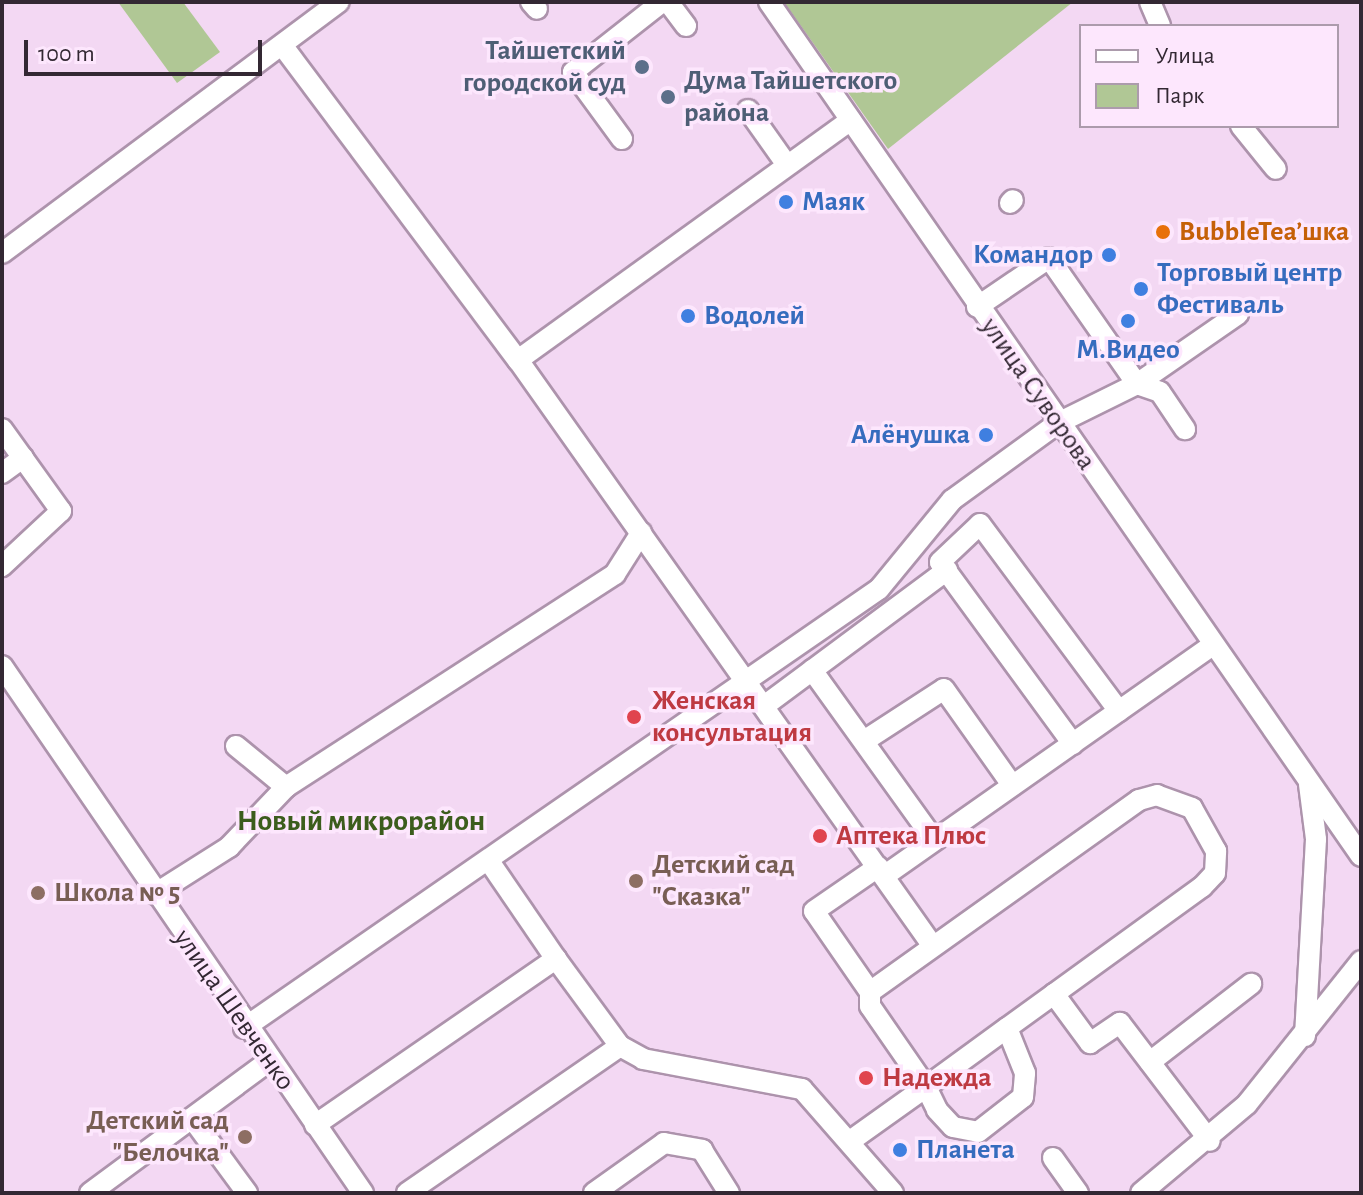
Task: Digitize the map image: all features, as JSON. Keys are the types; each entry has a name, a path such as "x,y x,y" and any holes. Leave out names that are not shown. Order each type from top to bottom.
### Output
{"street":[{"path":"2,253 339,2"},
{"path":"622,139 573,72 662,2"},
{"path":"668,2 686,26"},
{"name":"улица Суворова","path":"769,2 977,307 1361,856"},
{"path":"1150,2 1159,24"},
{"path":"282,45 518,360 932,945"},
{"path":"748,110 787,165"},
{"path":"518,360 851,120"},
{"path":"1243,128 1276,169"},
{"path":"977,307 1049,258 1137,384 1160,392 1185,429"},
{"path":"244,1028 491,864 879,589 968,490 1058,423 1137,384 1238,314"},
{"path":"2,429 61,511 2,566"},
{"path":"2,473 23,458"},
{"path":"968,490 980,524 1119,711"},
{"path":"980,524 940,562 1073,744"},
{"path":"155,894 229,847 286,787 615,574 641,533"},
{"path":"764,706 947,570"},
{"path":"1007,1028 1025,1073 1023,1097 1010,1111 978,1132 953,1127 870,1006 870,992 814,911 934,840 1213,645"},
{"name":"улица Шевченко","path":"2,666 244,1028 363,1193"},
{"path":"812,670 934,840"},
{"path":"864,741 944,689 1012,785"},
{"path":"236,746 286,787"},
{"path":"1305,1038 1316,854 1309,784"},
{"path":"853,1139 1215,873 1212,834 1179,799 1139,800 870,992"},
{"path":"491,864 620,1046 643,1059 802,1089 853,1139 893,1193"},
{"path":"315,1125 556,959"},
{"path":"1141,1193 1210,1141 1305,1038 1361,961"},
{"path":"1150,1062 1251,984"},
{"path":"1054,994 1090,1043 1120,1023 1210,1141"},
{"path":"407,1193 620,1046"},
{"path":"90,1193 269,1061"},
{"path":"192,1118 247,1193"},
{"path":"594,1193 664,1143 702,1150 729,1193"},
{"path":"1053,1158 1078,1193"}],"green space":[{"path":"118,2 183,2 220,52 177,83"},
{"path":"784,2 1073,2 888,149"}],"place":[{"name":"Тайшетский городской суд","path":"642,67"},
{"name":"Дума Тайшетского района","path":"668,97"},
{"name":"Маяк","path":"786,202"},
{"name":"BubbleTea’шка","path":"1163,232"},
{"name":"Командор","path":"1109,255"},
{"name":"Торговый центр Фестиваль","path":"1141,289"},
{"name":"Водолей","path":"688,316"},
{"name":"М.Видео","path":"1128,321"},
{"name":"Алёнушка","path":"986,435"},
{"name":"Женская консультация","path":"634,717"},
{"name":"Аптека Плюс","path":"820,836"},
{"name":"Детский сад \"Сказка\"","path":"636,881"},
{"name":"Школа № 5","path":"38,893"},
{"name":"Надежда","path":"866,1078"},
{"name":"Детский сад \"Белочка\"","path":"245,1137"},
{"name":"Планета","path":"900,1150"}],"district":[{"name":"Новый микрорайон","path":"361,821"}]}
